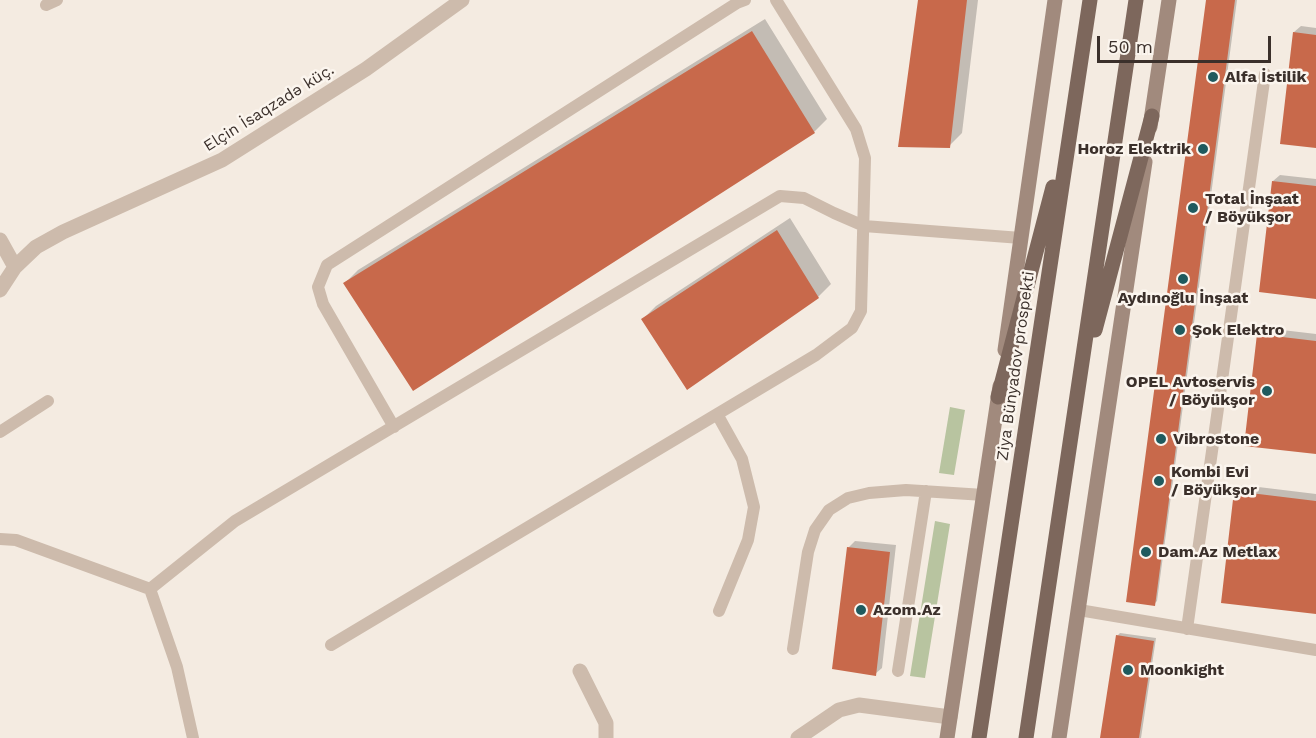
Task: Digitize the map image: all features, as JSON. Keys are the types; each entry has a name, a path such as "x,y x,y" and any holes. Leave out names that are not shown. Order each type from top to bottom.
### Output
{"main road":[{"name":"Ziya Bünyadov prospekti","path":"947,738 1022,238 1055,0"},
{"name":"Ziya Bünyadov prospekti","path":"979,738 1090,0"},
{"path":"1026,738 1136,0"},
{"path":"1059,738 1169,0"},
{"path":"998,398 1073,108"},
{"path":"1076,402 1152,116"}],"street":[{"name":"Elçin İsaqzadə küç.","path":"0,290 15,267 36,247 63,232 222,160 366,69 462,0"},
{"path":"0,240 15,267"},
{"path":"580,671 606,723 606,738"},
{"path":"798,738 840,710 859,705 951,717"}],"lane":[{"path":"394,427 323,304 318,287 327,265 745,0"},
{"path":"331,645 816,355 852,328 861,311 865,158 856,129 776,0"},
{"path":"1187,629 1265,74"},
{"path":"150,589 235,521 780,196 804,198 864,226 1022,238"},
{"path":"0,432 48,401"},
{"path":"717,414 742,459 754,507 748,540 719,611"},
{"path":"793,649 808,552 815,530 829,510 848,498 869,493 906,490 984,495"},
{"path":"898,671 926,491"},
{"path":"0,539 16,540 150,589"},
{"path":"150,589 177,668 193,738"},
{"path":"1079,610 1316,650"}],"green space":[{"path":"950,407 965,410 954,475 939,473"},
{"path":"935,521 950,524 925,678 910,676"}],"building":[{"path":"918,0 967,0 950,148 898,147"},
{"path":"1206,0 1235,0 1155,606 1126,602"},
{"path":"752,31 815,133 413,391 343,283"},
{"path":"1293,32 1316,35 1316,148 1280,144"},
{"path":"1272,181 1316,186 1316,299 1259,292"},
{"path":"777,230 819,298 687,390 641,319"},
{"path":"1257,334 1316,341 1316,454 1244,446"},
{"path":"1234,491 1316,501 1316,614 1221,603"},
{"name":"Azom.Az","path":"847,547 890,552 876,676 832,669"},
{"path":"1116,635 1154,641 1139,738 1100,738"}],"place":[{"name":"Alfa İstilik","path":"1213,77"},
{"name":"Horoz Elektrik","path":"1203,149"},
{"name":"Total İnşaat / Böyükşor","path":"1193,208"},
{"name":"Aydınoğlu İnşaat","path":"1183,279"},
{"name":"Şok Elektro","path":"1180,330"},
{"name":"OPEL Avtoservis / Böyükşor","path":"1267,391"},
{"name":"Vibrostone","path":"1161,439"},
{"name":"Kombi Evi / Böyükşor","path":"1159,481"},
{"name":"Dam.Az Metlax","path":"1146,552"},
{"name":"Azom.Az","path":"861,610"},
{"name":"Moonkight","path":"1128,670"}]}
